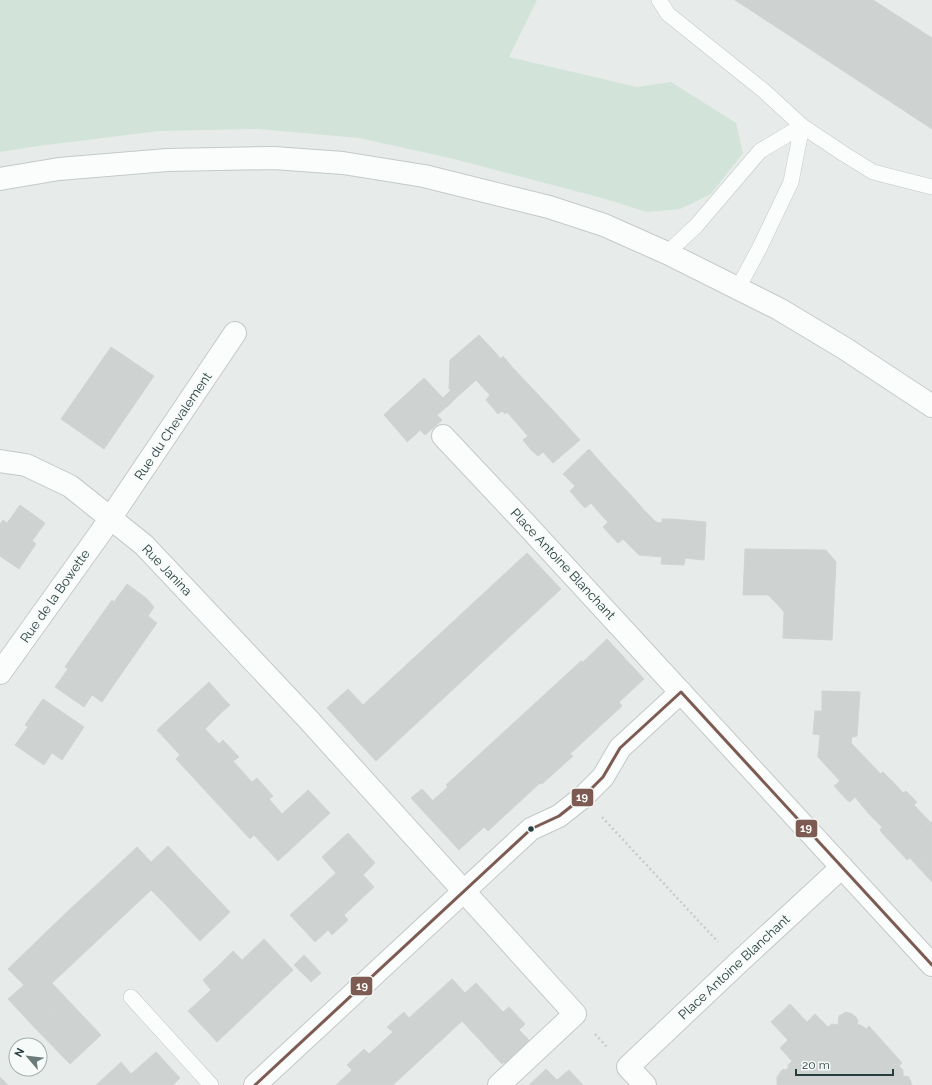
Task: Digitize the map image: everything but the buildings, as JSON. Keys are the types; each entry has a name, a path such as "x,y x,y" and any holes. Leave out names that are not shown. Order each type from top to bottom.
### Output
{"street":[{"path":"0,179 59,169 167,160 274,158 344,163 424,176 549,207 604,225 667,253 779,309 844,348 932,406"},
{"name":"Rue du Chevalement","path":"110,518 235,333"},
{"name":"Place Antoine Blanchant","path":"444,436 932,965"},
{"name":"Rue Janina","path":"0,461 26,465 70,486 144,545 307,718 463,891"},
{"name":"Rue de la Bowette","path":"0,673 110,518"},
{"path":"254,1085 531,829 559,816 584,797 603,777 620,748 681,692"},
{"name":"Place Antoine Blanchant","path":"628,1067 738,963 842,868"},
{"path":"463,891 574,1014 499,1085"},
{"path":"628,1067 645,1085"}],"lane":[{"path":"659,0 668,14 764,91 802,126 873,172 932,187"},
{"path":"667,253 696,226 760,151 802,126"},
{"path":"738,288 760,247 791,182 802,126"},
{"path":"131,997 211,1085"}],"path":[{"path":"584,797 738,963"},
{"path":"574,1014 628,1067"}],"shaded area":[{"path":"0,0 537,0 509,57 637,87 671,82 736,123 743,153 711,194 680,209 647,212 602,198 450,158 359,138 258,129 159,131 0,152"}],"transit line":[{"name":"19","path":"681,692 932,965"},
{"name":"19","path":"255,1085 531,829 559,816 583,797 603,777 620,748 681,692"}]}
